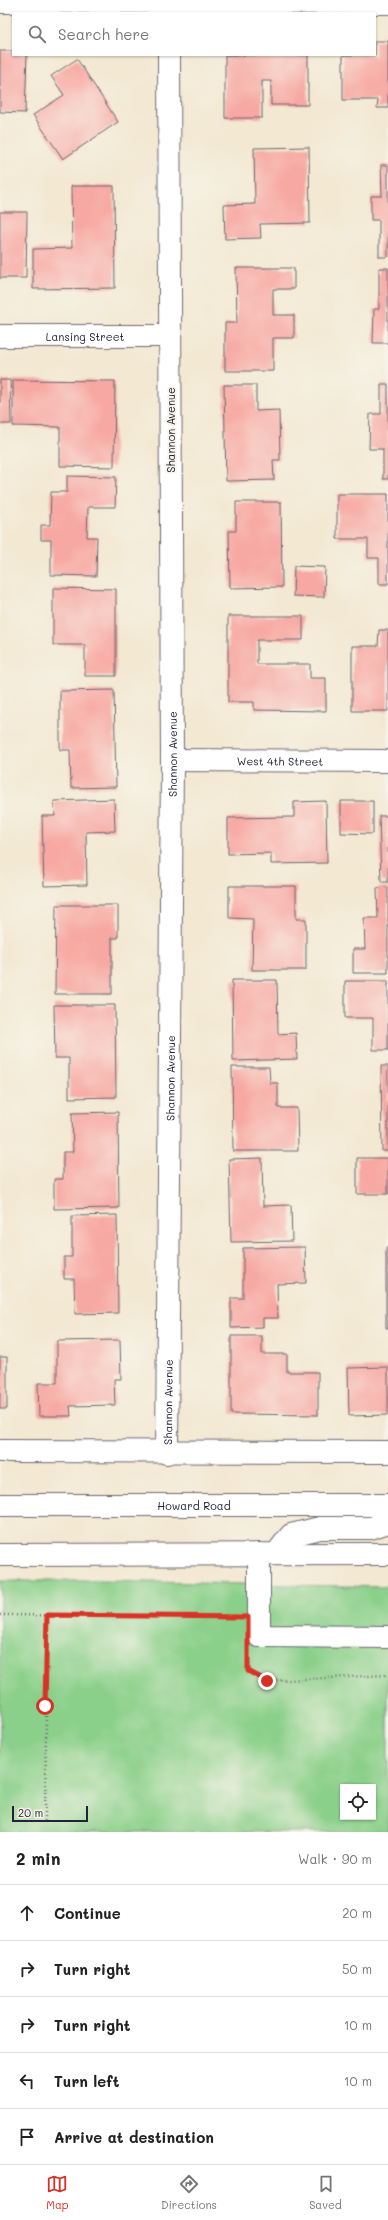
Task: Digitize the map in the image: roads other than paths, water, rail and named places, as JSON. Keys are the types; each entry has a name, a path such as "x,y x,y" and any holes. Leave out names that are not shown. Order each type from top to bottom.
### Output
{"street":[{"path":"0,2 170,5 388,3"},
{"name":"Shannon Avenue","path":"167,1453 172,760 169,56"},
{"name":"Lansing Street","path":"0,336 169,336"},
{"name":"West 4th Street","path":"172,760 388,761"},
{"path":"0,1451 167,1453 388,1452"},
{"name":"Howard Road","path":"0,1505 388,1504"},
{"path":"388,1522 371,1528 320,1528 291,1535 267,1554 259,1636 388,1637"},
{"path":"0,1555 388,1554"}]}
